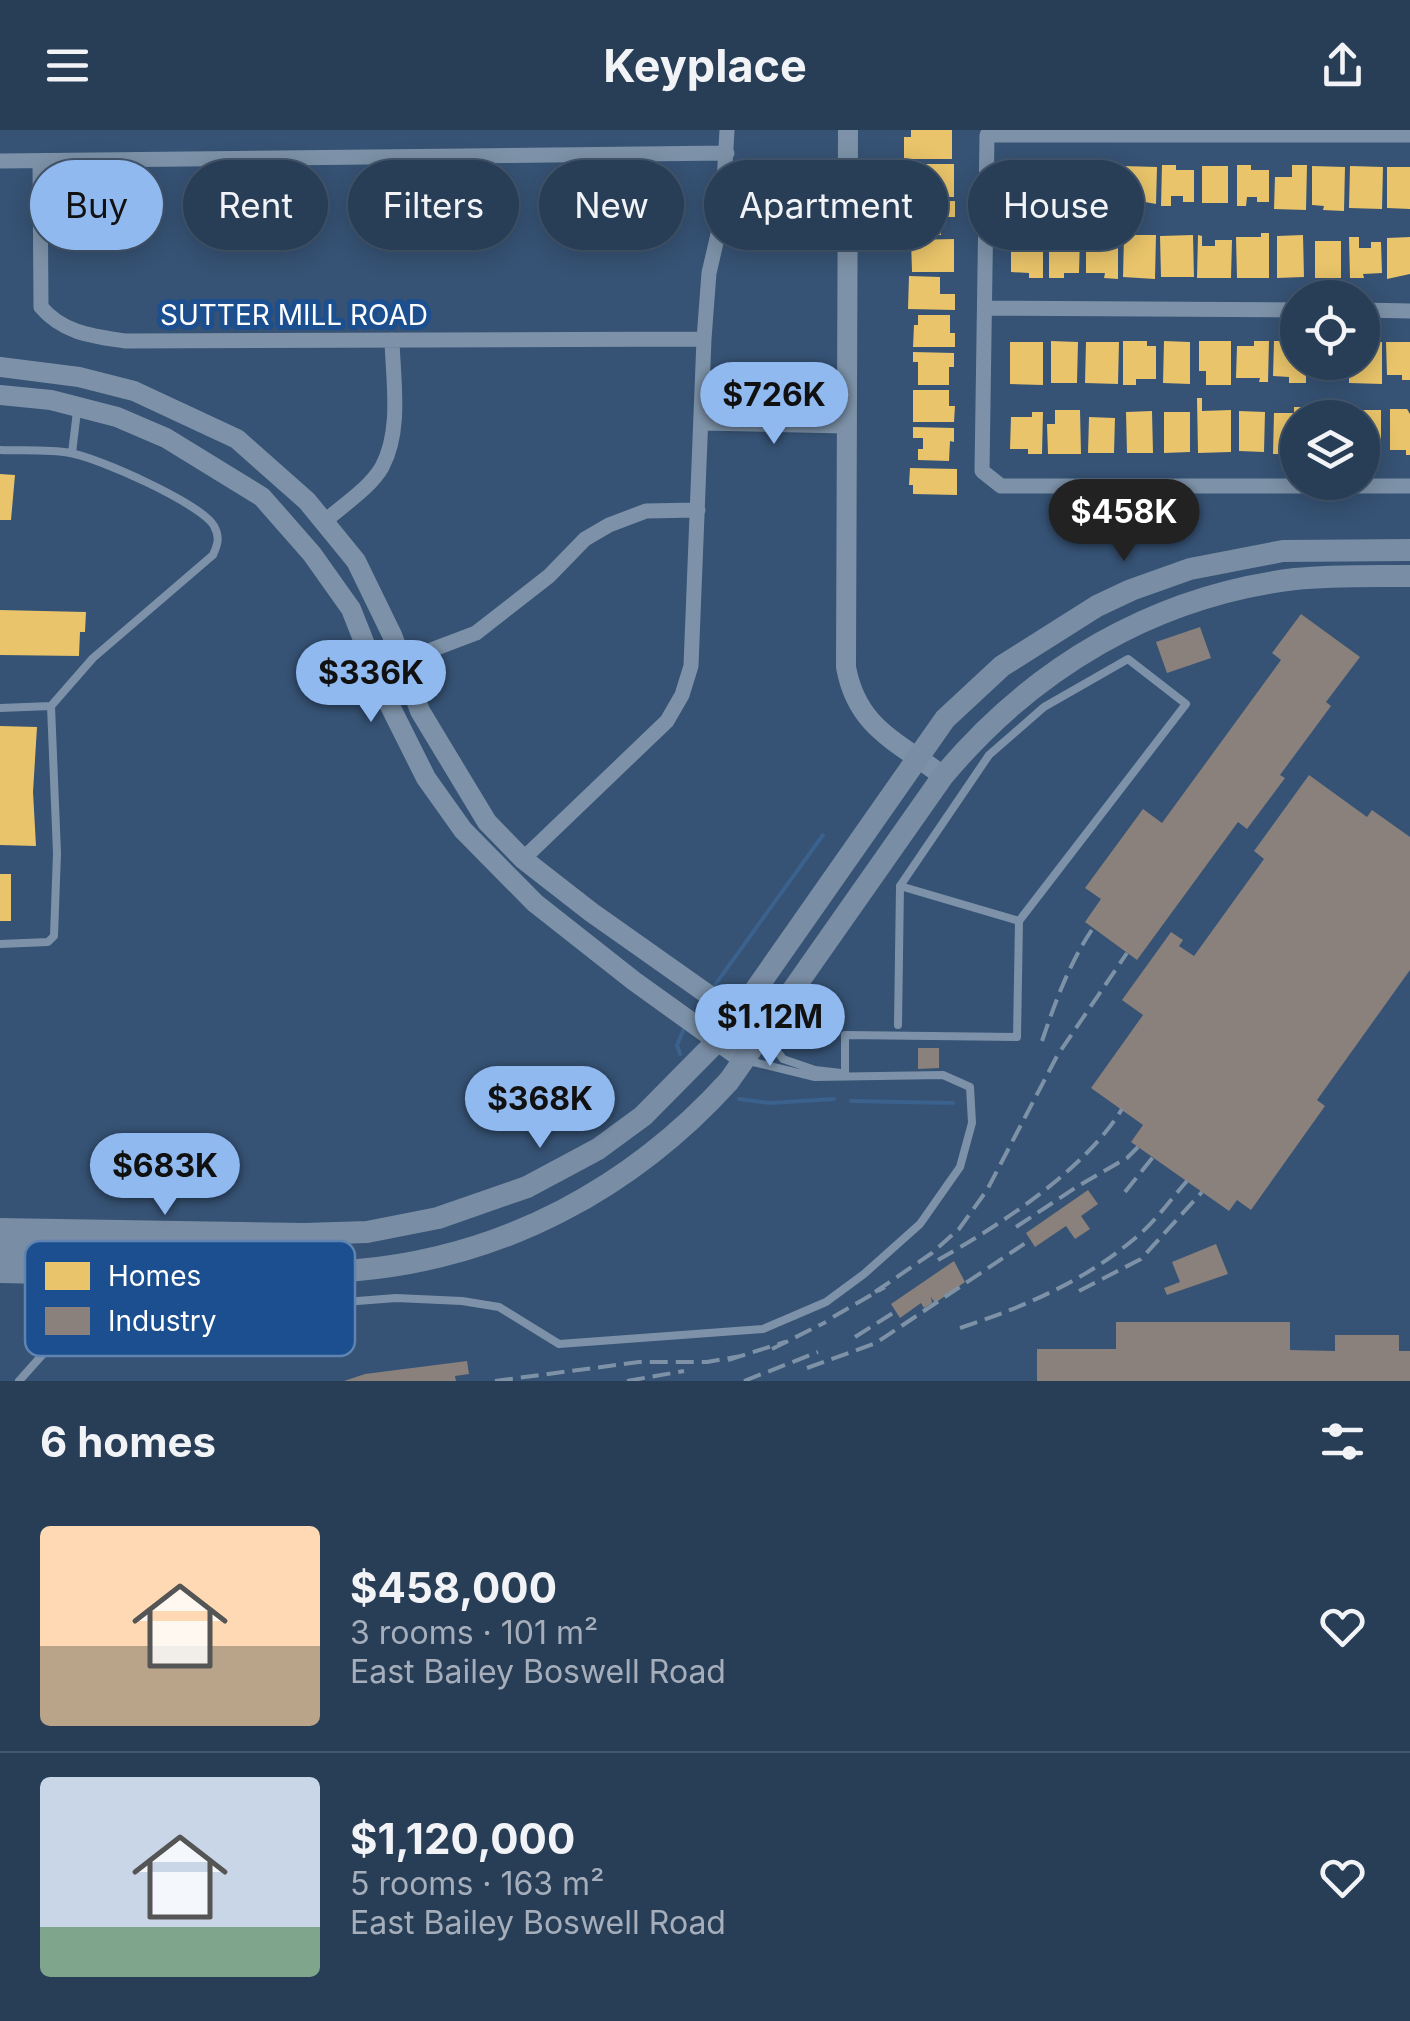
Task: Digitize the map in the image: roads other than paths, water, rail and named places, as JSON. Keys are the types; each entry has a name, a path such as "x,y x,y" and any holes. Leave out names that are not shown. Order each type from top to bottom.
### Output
{"main road":[{"path":"0,1229 350,1233 401,1226 480,1206 527,1187 598,1149 643,1116 717,1042 946,719 1002,666 1056,629 1131,590 1190,568 1252,555 1315,549 1410,550"},
{"path":"355,1270 418,1262 480,1246 539,1223 596,1194 644,1161 710,1102 744,1060 943,776 980,733 1045,677 1094,645 1149,618 1206,597 1325,576 1410,576"},
{"path":"211,1241 289,1234"},
{"path":"0,1242 25,1245"},
{"path":"0,1250 25,1248"},
{"path":"0,1272 25,1272"}],"street":[{"path":"504,875 667,721 682,695 691,666 704,339 709,273 722,217 727,130"},
{"path":"848,130 846,667 856,705 875,727 943,776"},
{"path":"1410,135 988,135 982,471 1001,486 1410,486"},
{"path":"126,160 727,153"},
{"path":"0,160 30,161"},
{"name":"SUTTER MILL ROAD","path":"41,250 41,307 56,324 89,336 125,341 704,339"},
{"path":"985,308 1280,310"},
{"path":"1380,310 1410,310"},
{"path":"300,540 381,469 390,448 394,414 392,340"},
{"path":"0,367 85,378 134,390 237,439 307,501 356,561 402,661 420,712 486,822 522,859 590,912 762,1032"},
{"path":"78,407 85,378"},
{"path":"0,396 51,400 117,417 166,438 262,497 300,540 351,610 426,778 463,830 504,875 573,934 744,1060"},
{"path":"702,423 847,426"},
{"path":"376,671 476,633 550,576 585,539 609,524 646,510 698,510"}],"lane":[{"path":"72,453 78,407"},
{"path":"0,450 72,453 166,492 204,513 216,528 219,542 214,555 93,658 51,706 56,853 54,936 48,942 0,944"},
{"path":"845,1074 845,1036 1016,1036 1019,921 1186,704 1128,659 1044,708 989,755 900,886 898,1025"},
{"path":"0,708 51,706"},
{"path":"900,886 1019,921"},
{"path":"762,1032 783,1059 815,1070 845,1074"},
{"path":"355,1301 462,1300 498,1307 559,1344 763,1329 826,1302 920,1224 960,1167 972,1123 970,1087 943,1075 815,1077 744,1060"},
{"path":"19,1381 41,1356"}],"waterway":[{"path":"712,989 823,835"},
{"path":"680,1054 677,1045 683,1031"},
{"path":"739,1099 770,1103 834,1099"},
{"path":"851,1101 953,1103"}],"railway":[{"path":"1042,1041 1064,983 1093,928"},
{"path":"875,1292 959,1229 987,1190 1057,1056 1127,953"},
{"path":"938,1260 1014,1213 1064,1174 1106,1132 1122,1109"},
{"path":"1016,1227 1127,1158 1138,1147"},
{"path":"1125,1192 1153,1157"},
{"path":"960,1328 1077,1279 1146,1228 1187,1181"},
{"path":"1079,1291 1141,1259 1202,1192"},
{"path":"807,1368 876,1343 1030,1240"},
{"path":"833,1317 885,1287"},
{"path":"855,1337 896,1311"},
{"path":"772,1349 826,1322"},
{"path":"728,1360 785,1342"},
{"path":"744,1381 818,1352"},
{"path":"495,1381 639,1362 707,1362 741,1356"},
{"path":"627,1381 684,1371"}]}
